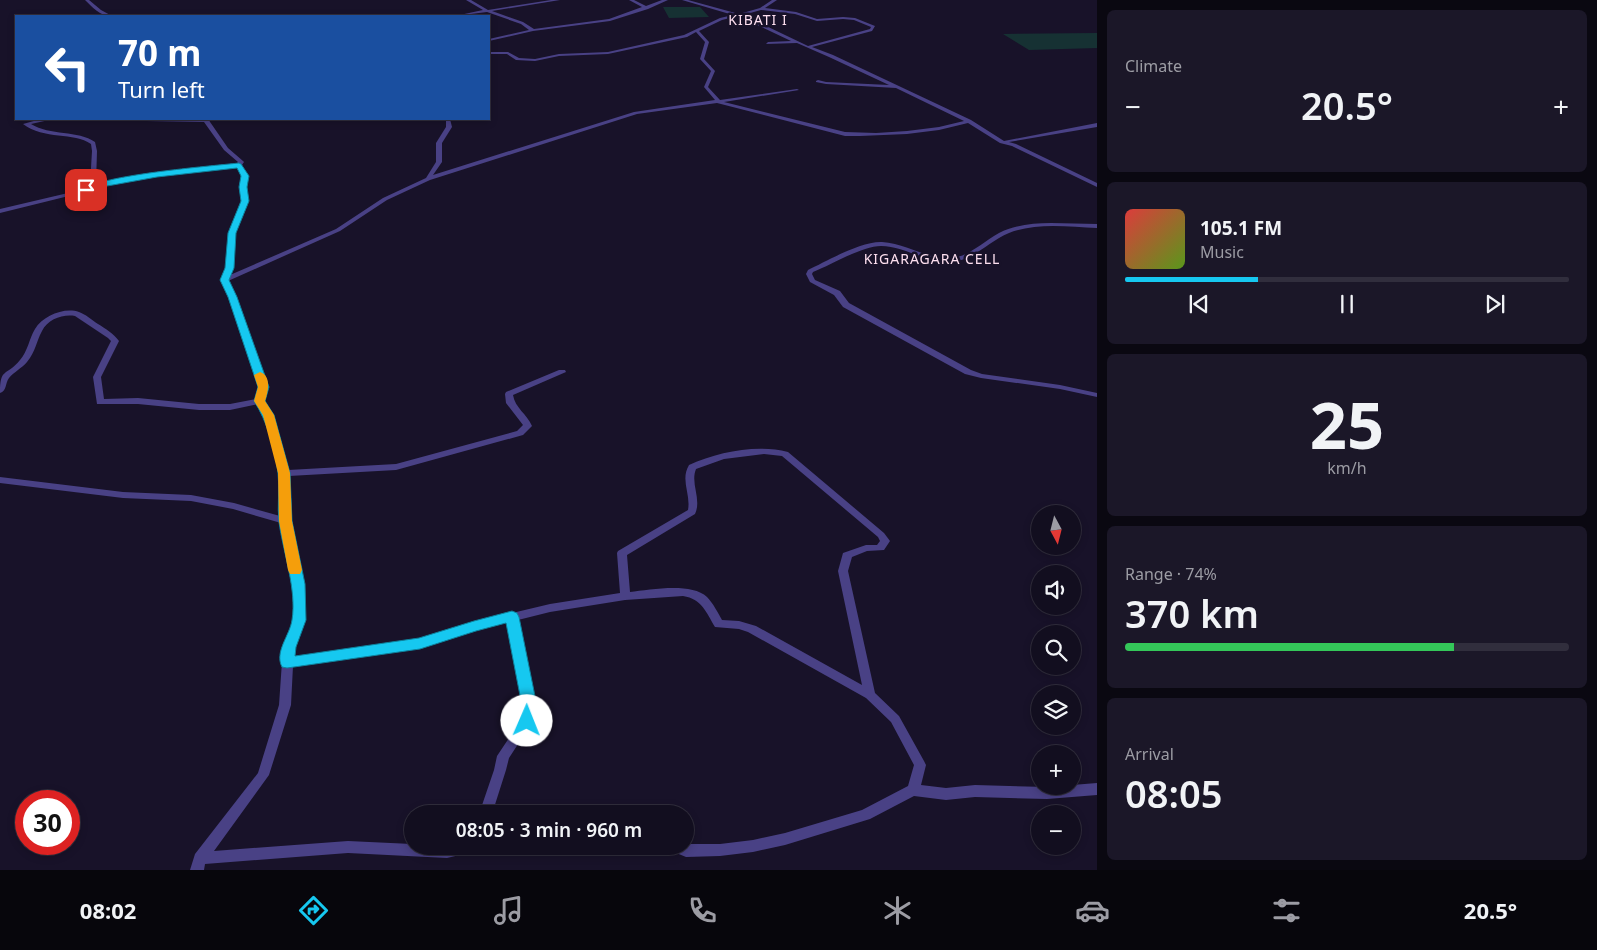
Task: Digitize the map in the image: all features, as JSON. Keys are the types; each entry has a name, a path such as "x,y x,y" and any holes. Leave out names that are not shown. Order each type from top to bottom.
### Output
{"street":[{"path":"87,0 108,15"},
{"path":"468,0 486,11 522,23 533,30"},
{"path":"462,15 558,0"},
{"path":"631,0 647,8"},
{"path":"490,40 533,30 599,22 647,8 666,0"},
{"path":"684,0 738,15 831,56 969,121 1002,142 1014,145 1097,186"},
{"path":"490,53 508,54 518,59 535,60 559,55 608,53 667,41 697,31 721,20 761,9 775,0"},
{"path":"761,9 796,13 817,20 848,18 863,21 874,28 808,47"},
{"path":"697,31 707,42 702,59 714,72 706,87 718,102 845,134 917,131 944,128 969,121"},
{"path":"768,43 798,42"},
{"path":"831,78 882,79"},
{"path":"818,81 895,87"},
{"path":"224,280 338,230 385,200 428,179 616,118 648,110 797,90"},
{"path":"43,120 26,124 31,128 48,134 64,137 78,136 88,139 93,143 96,152 91,176 93,186"},
{"path":"199,864 263,775 284,705 289,647 299,620 298,584 286,521 284,473 269,415 260,401 264,387 232,297 224,280 229,268 232,233 245,201 243,187 245,176 239,166 241,162 226,149 206,120"},
{"path":"428,179 439,162 439,144 449,127 448,120"},
{"path":"1002,142 1097,125"},
{"path":"0,211 86,190 93,186 157,174 239,166"},
{"path":"1097,226 1053,224 1008,231 982,247 954,260 934,259 891,246 876,244 810,271 809,274 812,281 837,293 846,304 968,372 995,380 1060,387 1097,396"},
{"path":"0,390 5,377 23,362 32,348 38,330 44,323 54,316 69,313 81,316 111,336 115,341 98,377 100,402 138,401 198,407 230,407 260,401"},
{"path":"284,473 396,466 520,432 528,426 510,403 509,394 562,372"},
{"path":"625,596 622,553 692,512 694,506 688,476 692,467 706,461 759,451 777,451 785,454 881,535 885,541 880,548 866,548 847,555 843,571 870,695"},
{"path":"0,480 123,495 191,498 234,506 286,521"},
{"path":"287,663 420,644 474,626 559,606 625,596 683,592 695,594 704,600 719,624 739,625 752,629 870,695 896,719 920,765 913,790"},
{"path":"487,805 500,770 502,756 527,721 530,706 512,617"},
{"path":"694,851 754,846 785,839 865,814 913,790 946,794 975,791 1047,793 1097,789"},
{"path":"199,864 348,847 404,850"}],"green space":[{"path":"663,7 700,7 709,17 669,18"},
{"path":"1097,33 1097,48 1029,50 1003,34"}],"slow traffic":[{"path":"260,375 264,387 260,401 269,415 284,473 286,521 295,570"}],"district":[{"name":"KIBATI I","path":"758,19"},
{"name":"KIGARAGARA CELL","path":"932,258"}],"route":[{"path":"86,190 93,186 157,174 239,166 245,176 243,187 244,206 232,233 229,268 224,280 232,297 264,387 260,401 269,415 284,473 286,521 298,584 299,620 289,647 287,663 420,644 474,626 512,617 530,706 527,721"}]}
